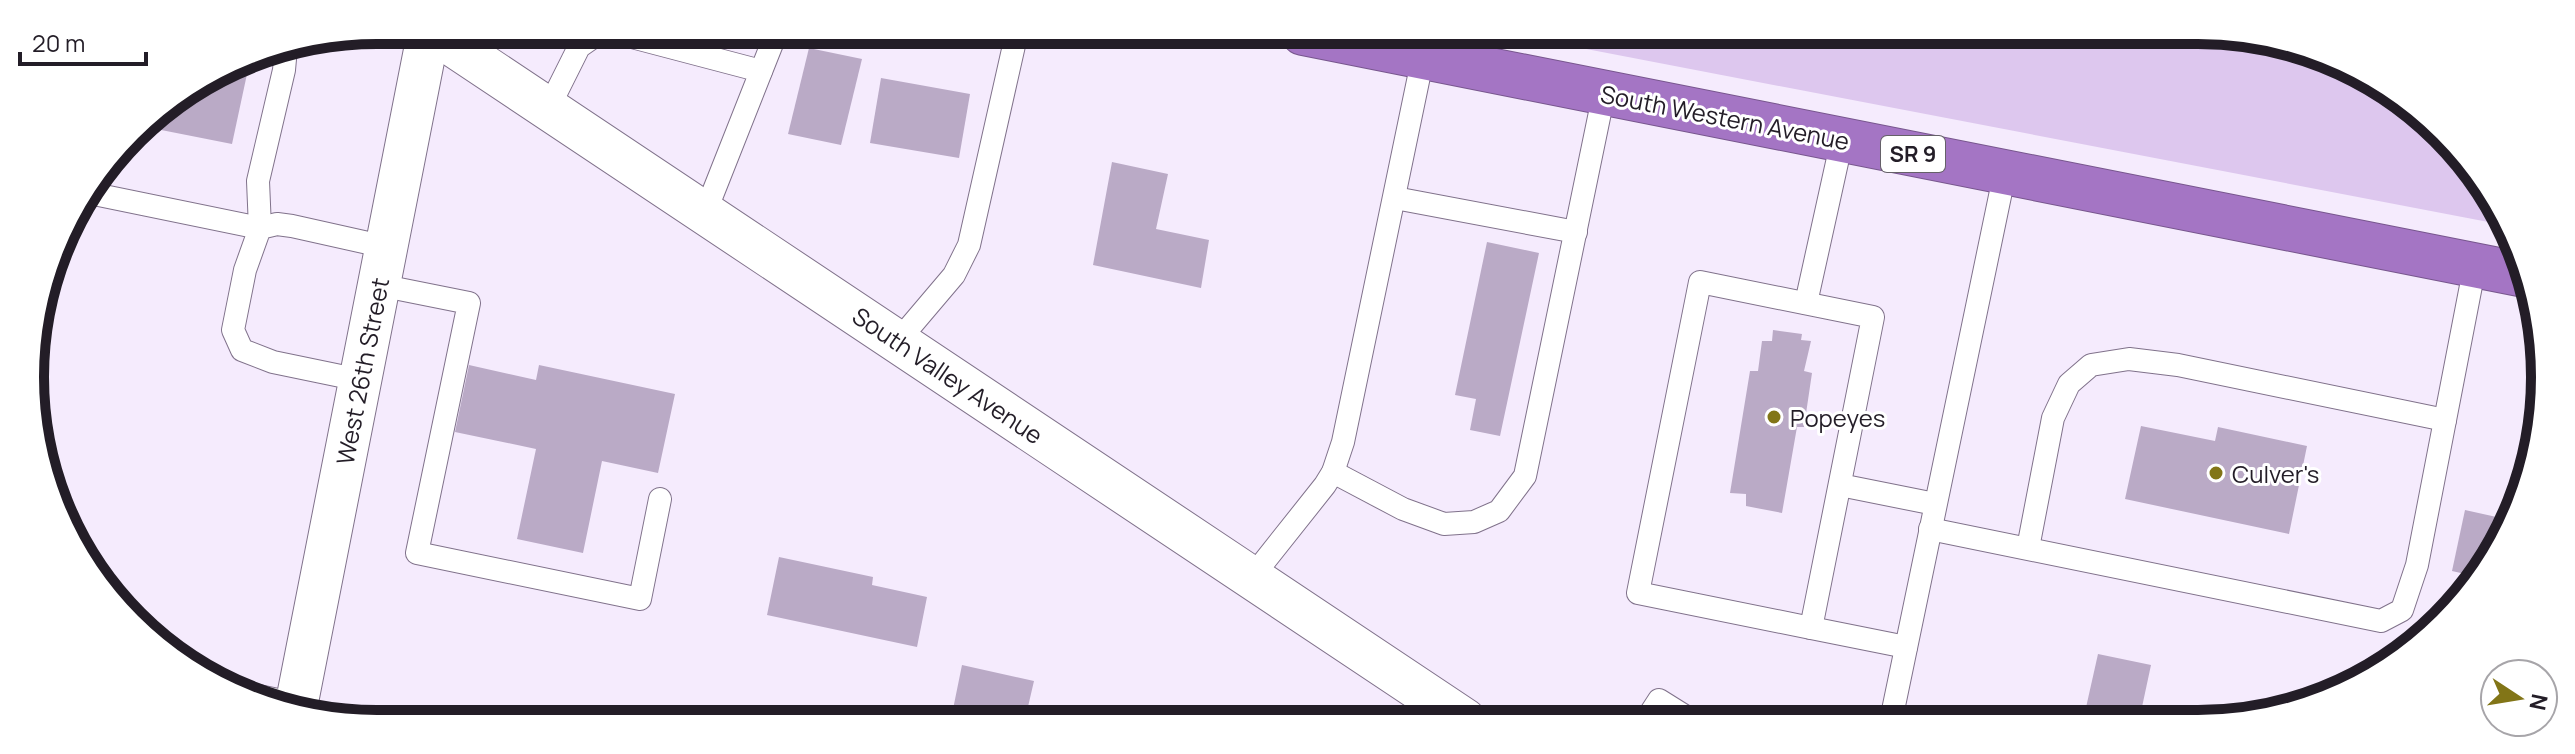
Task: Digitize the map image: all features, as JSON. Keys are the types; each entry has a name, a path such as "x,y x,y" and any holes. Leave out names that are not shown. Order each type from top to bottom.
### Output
{"highway":[{"name":"South Western Avenue","path":"1358,44 2514,273"}],"street":[{"name":"West 26th Street","path":"297,701 426,44"},
{"name":"South Valley Avenue","path":"450,44 1450,710"}],"lane":[{"path":"548,109 583,44"},
{"path":"658,44 761,71"},
{"path":"705,213 772,44"},
{"path":"898,341 954,275 969,245 1014,44"},
{"path":"285,57 258,181 260,228 245,270 233,330 242,350 273,362 360,380"},
{"path":"1252,577 1333,472 1343,442 1423,57"},
{"path":"1333,472 1403,509 1444,524 1474,522 1499,511 1525,476 1604,93"},
{"path":"1806,303 1842,140"},
{"path":"1893,710 2005,172"},
{"path":"98,195 260,228 277,224 292,226 469,303 417,553 640,599 660,499"},
{"path":"1395,198 1576,232"},
{"path":"1930,529 2381,621 2402,610 2417,565 2475,265"},
{"path":"1811,628 1873,317 1700,282 1638,593 1811,628 1906,647"},
{"path":"2028,548 2053,418 2069,384 2091,365 2129,359 2178,365 2445,420"},
{"path":"1840,485 1935,504"},
{"path":"1652,710 1659,700 1675,710"}],"shaded area":[{"path":"1560,44 2198,44 2263,50 2345,78 2401,113 2448,157 2475,192 2493,223"}],"building":[{"path":"809,48 862,59 841,145 788,134"},
{"path":"248,70 232,144 155,129 192,100"},
{"path":"881,78 970,94 959,158 870,143"},
{"path":"1112,162 1168,174 1156,229 1209,240 1201,288 1093,265"},
{"path":"1487,242 1539,253 1500,436 1470,430 1476,399 1455,395"},
{"name":"Popeyes","path":"1773,330 1802,334 1801,340 1811,341 1804,371 1812,373 1804,427 1797,427 1782,513 1746,506 1746,494 1730,493 1750,371 1758,371 1762,341 1772,341"},
{"path":"469,365 536,380 539,365 675,394 658,473 602,461 583,553 517,539 536,449 455,432"},
{"name":"Culver's","path":"2141,426 2215,441 2218,427 2307,446 2289,534 2125,499"},
{"path":"2465,510 2500,518 2466,574 2452,571"},
{"path":"779,557 873,577 872,585 927,597 917,647 767,615"},
{"path":"2098,654 2151,665 2141,710 2085,710"},
{"path":"962,665 1034,681 1027,710 953,710"}],"place":[{"name":"Popeyes","path":"1774,417"},
{"name":"Culver's","path":"2216,473"}]}
